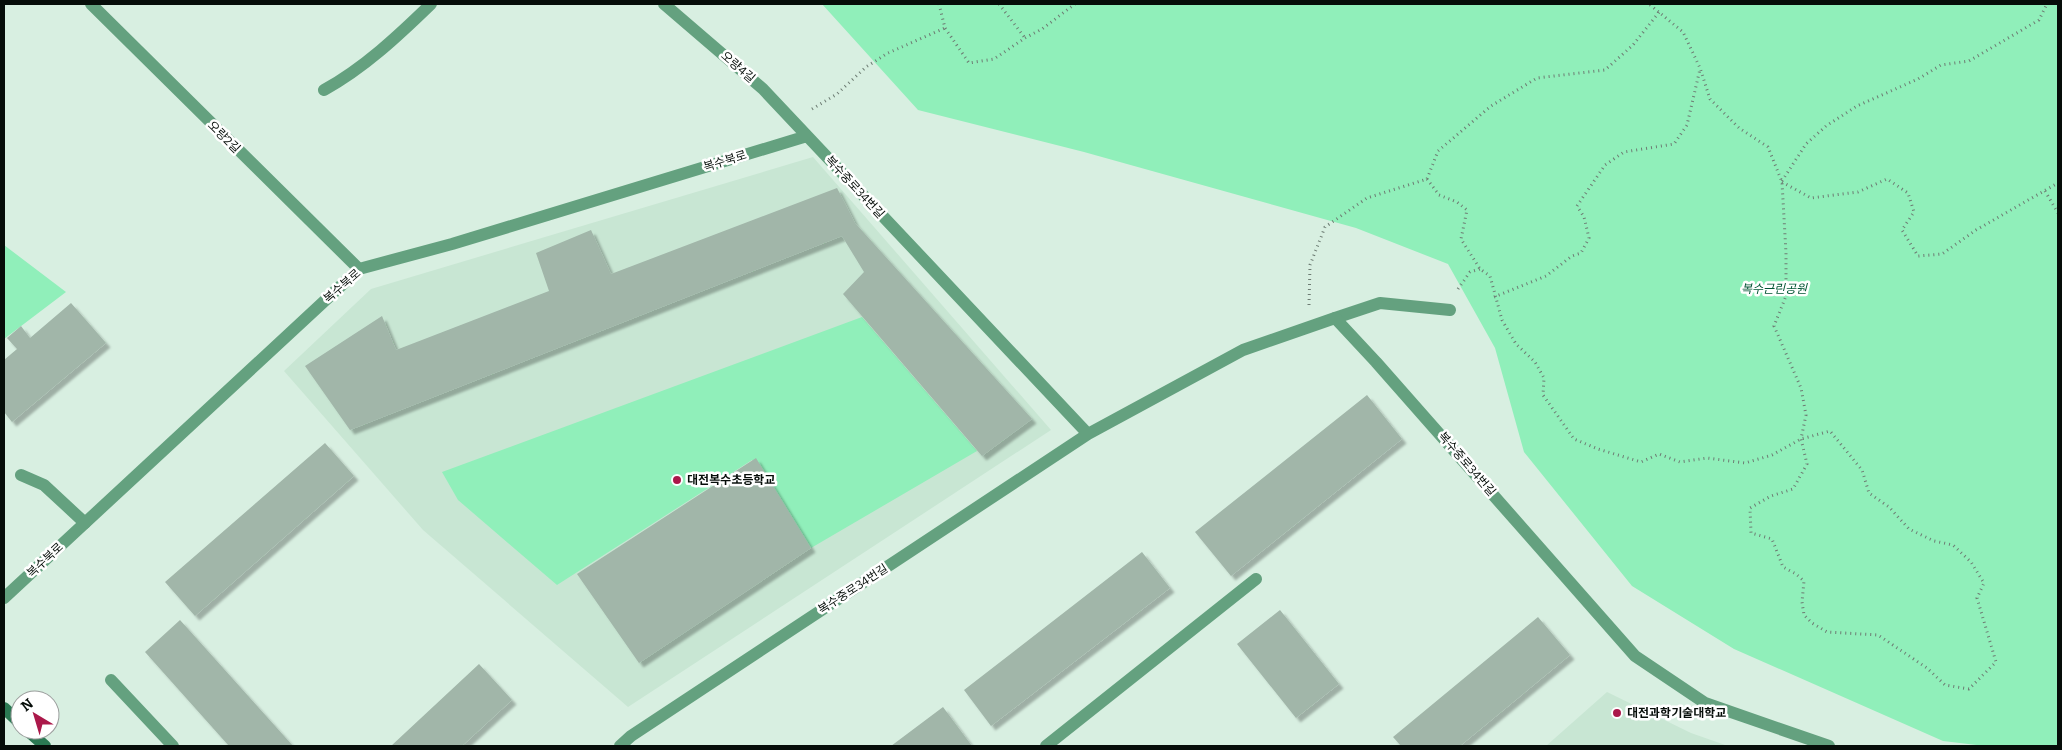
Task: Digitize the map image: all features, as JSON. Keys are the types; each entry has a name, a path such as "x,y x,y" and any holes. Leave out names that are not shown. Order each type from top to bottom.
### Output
{"street":[{"name":"오량2길","path":"91,4 359,269"},
{"path":"324,90 337,83 390,43 431,4"},
{"name":"오량4길","path":"664,4 763,89 807,136"},
{"name":"복수북로","path":"4,598 359,269 452,244 807,136"},
{"name":"복수중로34번길","path":"807,136 1088,434"},
{"path":"1335,318 1380,302 1450,310"},
{"name":"복수중로34번길","path":"620,746 631,736 1088,434 1243,350 1335,318 1635,656 1705,703 1829,746"},
{"path":"21,475 44,485 85,523"},
{"path":"1046,746 1256,579"},
{"path":"111,680 172,746"}],"path":[{"path":"939,4 944,28 969,63 994,59 1042,29 1075,4"},
{"path":"999,4 1025,38"},
{"path":"1426,179 1439,195 1457,202 1467,210 1461,239 1480,269 1490,276 1494,297 1502,320 1516,344 1535,362 1544,378 1543,395 1574,438 1598,449 1640,462 1659,454 1680,462 1707,458 1745,463 1772,455 1801,439 1830,431 1862,470 1869,492 1889,507 1909,529 1934,541 1953,545 1971,562 1984,583 1977,598 1996,662 1969,689 1945,685 1927,668 1878,635 1827,632 1804,615 1802,602 1804,581 1796,574 1782,567 1772,539 1751,533 1750,508 1771,496 1793,489 1806,464 1801,439 1806,416 1801,388 1774,326 1786,296 1786,253 1782,182 1768,147 1739,128 1710,99 1700,68 1683,32 1660,11 1649,4"},
{"path":"1782,182 1806,144 1826,126 1857,106 1918,79 1941,65 1970,61 2039,20 2047,4"},
{"path":"1315,325 1308,300 1310,265 1325,226 1367,198 1426,179 1438,151 1491,106 1537,78 1605,70 1633,45 1660,11"},
{"path":"792,120 837,94 866,67 888,53 944,28"},
{"path":"1494,297 1546,276 1572,256 1581,253 1589,238 1584,217 1577,206 1605,165 1624,152 1674,144 1687,124 1700,68"},
{"path":"1782,182 1811,198 1858,192 1887,179 1908,193 1914,212 1902,230 1918,256 1942,254 1976,230 2058,182"},
{"path":"2045,190 2058,213"},
{"path":"1450,310 1447,299 1457,290 1470,272 1480,269"}],"shaded area":[{"name":"대전복수초등학교","path":"813,157 1051,430 628,707 423,530 284,371 371,289"},
{"name":"대전과학기술대학교","path":"1607,692 1691,733 1728,746 1546,746"}],"green space":[{"name":"복수근린공원","path":"822,4 2058,4 2058,746 1985,746 1943,741 1734,649 1632,586 1524,452 1495,348 1448,264 1356,228 1084,152 918,110"},
{"path":"4,245 66,292 4,339"},
{"path":"862,317 977,451 811,548 752,460 557,585 458,500 442,472"}],"building":[{"path":"837,188 855,223 1032,419 982,456 843,294 864,272 842,236 350,430 305,366 382,316 396,350 549,291 536,253 591,230 611,274"},
{"path":"71,303 106,343 12,422 4,412 4,360 17,349 7,338 21,326 30,338"},
{"path":"1367,395 1402,439 1231,576 1195,532"},
{"path":"325,443 354,476 195,616 165,582"},
{"path":"756,458 811,548 639,663 577,574"},
{"path":"1142,552 1170,588 991,726 964,690"},
{"path":"1280,610 1339,684 1296,718 1237,644"},
{"path":"1538,617 1570,655 1460,746 1401,746 1393,737"},
{"path":"180,620 293,746 229,746 145,652"},
{"path":"479,664 512,700 462,746 391,746"},
{"path":"943,707 972,746 891,746"}],"place":[{"name":"대전복수초등학교","path":"677,480"},
{"name":"대전과학기술대학교","path":"1617,713"}]}
